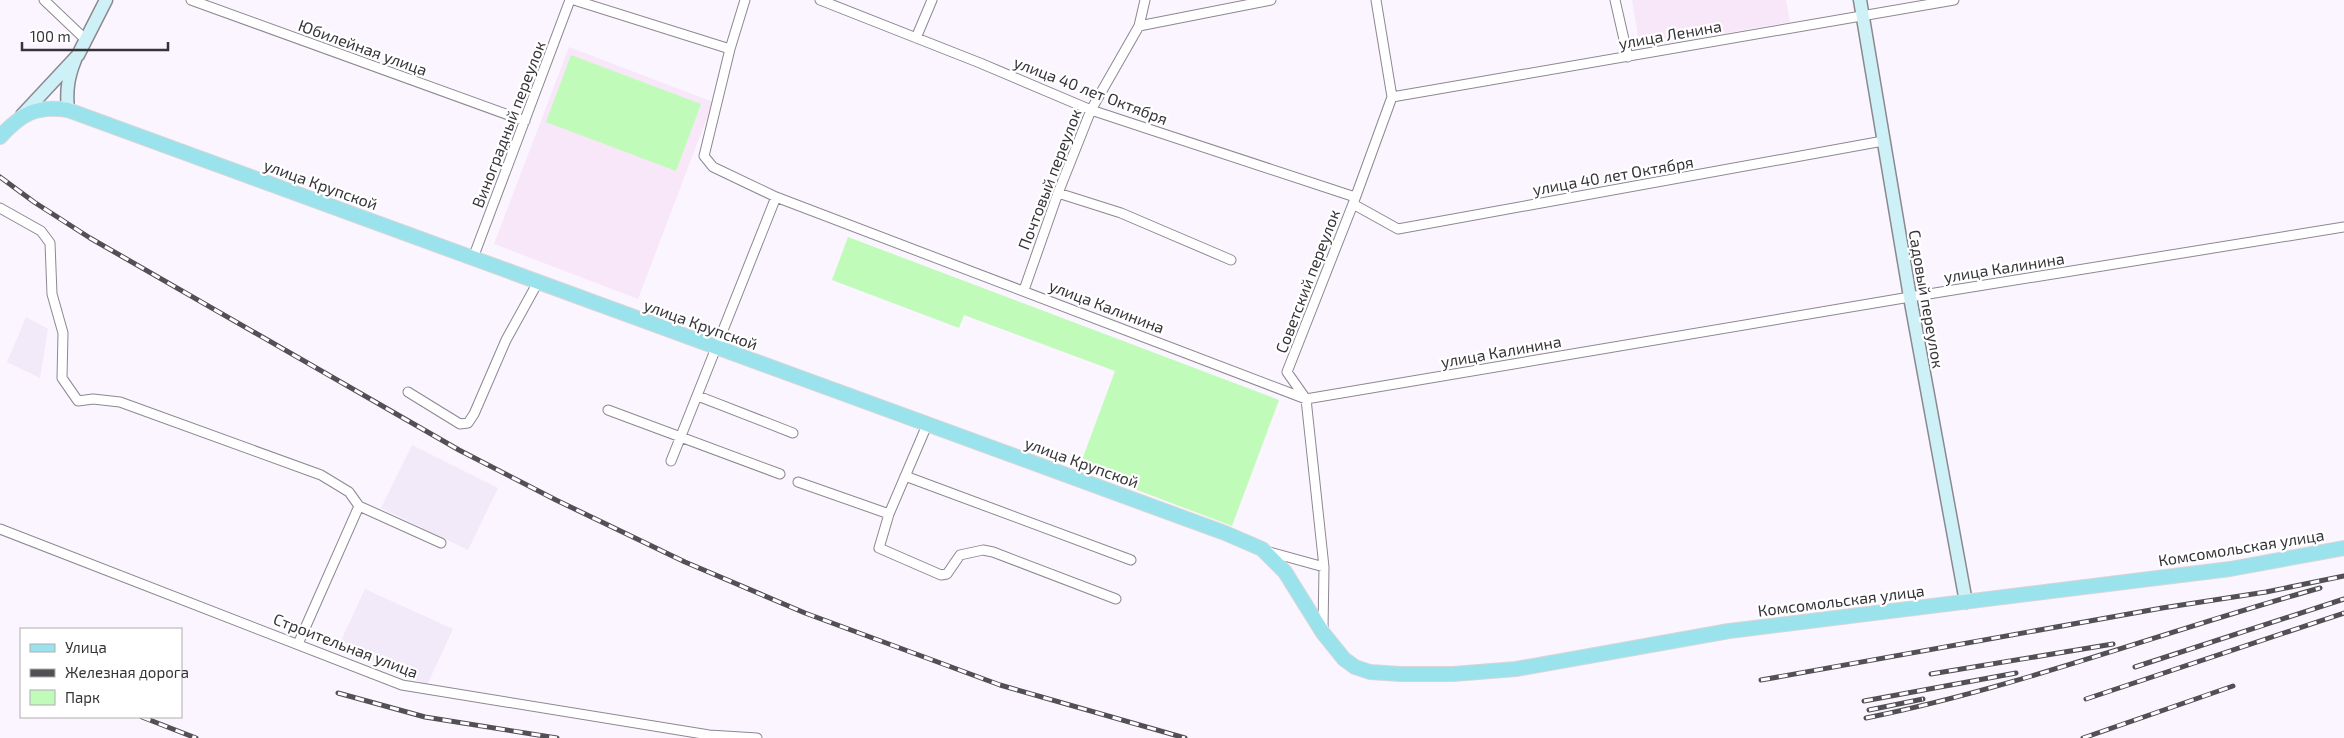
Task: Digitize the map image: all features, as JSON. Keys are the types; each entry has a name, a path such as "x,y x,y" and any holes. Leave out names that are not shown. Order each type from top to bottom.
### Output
{"main road":[{"name":"улица Крупской","path":"22,115 54,108 68,110 1226,533 1262,549 1285,572 1322,634 1344,659"},
{"path":"1,135 22,115"},
{"name":"Комсомольская улица","path":"1344,659 1355,667 1370,672 1453,674 1516,668 1729,631 2230,569 2344,548"}],"street":[{"path":"44,0 86,40"},
{"path":"68,110 66,93 70,74 106,0"},
{"name":"Юбилейная улица","path":"191,0 525,122"},
{"name":"Виноградный переулок","path":"473,258 570,0"},
{"path":"581,1 730,48 745,0"},
{"name":"улица 40 лет Октября","path":"820,0 1092,110 1354,201 1398,229 1883,141"},
{"path":"916,38 932,0"},
{"name":"Почтовый переулок","path":"1024,290 1058,193 1092,110 1140,26 1146,0"},
{"path":"1140,26 1272,0"},
{"name":"Советский переулок","path":"1322,634 1324,567 1306,400 1287,372 1354,201 1392,97 1376,0"},
{"path":"1615,0 1628,57"},
{"name":"Садовый переулок","path":"1860,0 1910,297 1966,602"},
{"name":"улица Ленина","path":"1392,97 1954,0"},
{"name":"улица Калинина","path":"730,48 704,156 713,168 776,197 1024,290 1306,400 1910,297 2344,227"},
{"path":"22,115 78,56"},
{"path":"1058,193 1122,213 1231,260"},
{"path":"671,461 718,348 776,197"},
{"path":"0,208 41,231 50,243 52,294 62,333 62,378 78,400 93,399 120,402 321,475 349,492 359,506 441,543"},
{"path":"408,392 460,424 468,423 477,407 506,340 538,282"},
{"path":"698,396 792,433"},
{"path":"608,410 780,474"},
{"path":"927,425 889,514 880,548 941,575 947,574 960,555 983,550 1116,599"},
{"path":"905,476 1131,560"},
{"path":"798,482 889,514"},
{"path":"298,644 359,506"},
{"name":"Строительная улица","path":"0,529 402,685 709,734 757,738"},
{"path":"1262,549 1324,567"}],"shaded area":[{"path":"1632,0 1786,0 1790,22 1640,48"},
{"path":"569,47 713,102 638,299 494,244"},
{"path":"26,317 48,329 40,378 7,362"},
{"path":"412,445 498,488 468,550 381,508"},
{"path":"365,589 453,629 427,685 339,645"}],"green space":[{"path":"571,55 701,104 676,171 546,122"},
{"path":"848,237 1279,400 1232,526 1079,468 1115,371 964,315 959,328 832,280"}],"railway":[{"path":"0,177 34,202 90,238 459,450 556,500 685,562 805,613 1000,685 1185,738"},
{"path":"1761,680 2162,608 2266,592 2344,576"},
{"path":"1866,718 1981,691 2320,588"},
{"path":"2135,667 2344,599"},
{"path":"2086,699 2344,613"},
{"path":"1931,674 2113,644"},
{"path":"1864,701 2016,673"},
{"path":"2083,738 2233,686"},
{"path":"338,693 425,717 557,738"},
{"path":"1869,710 1923,699"},
{"path":"145,718 196,738"}]}
